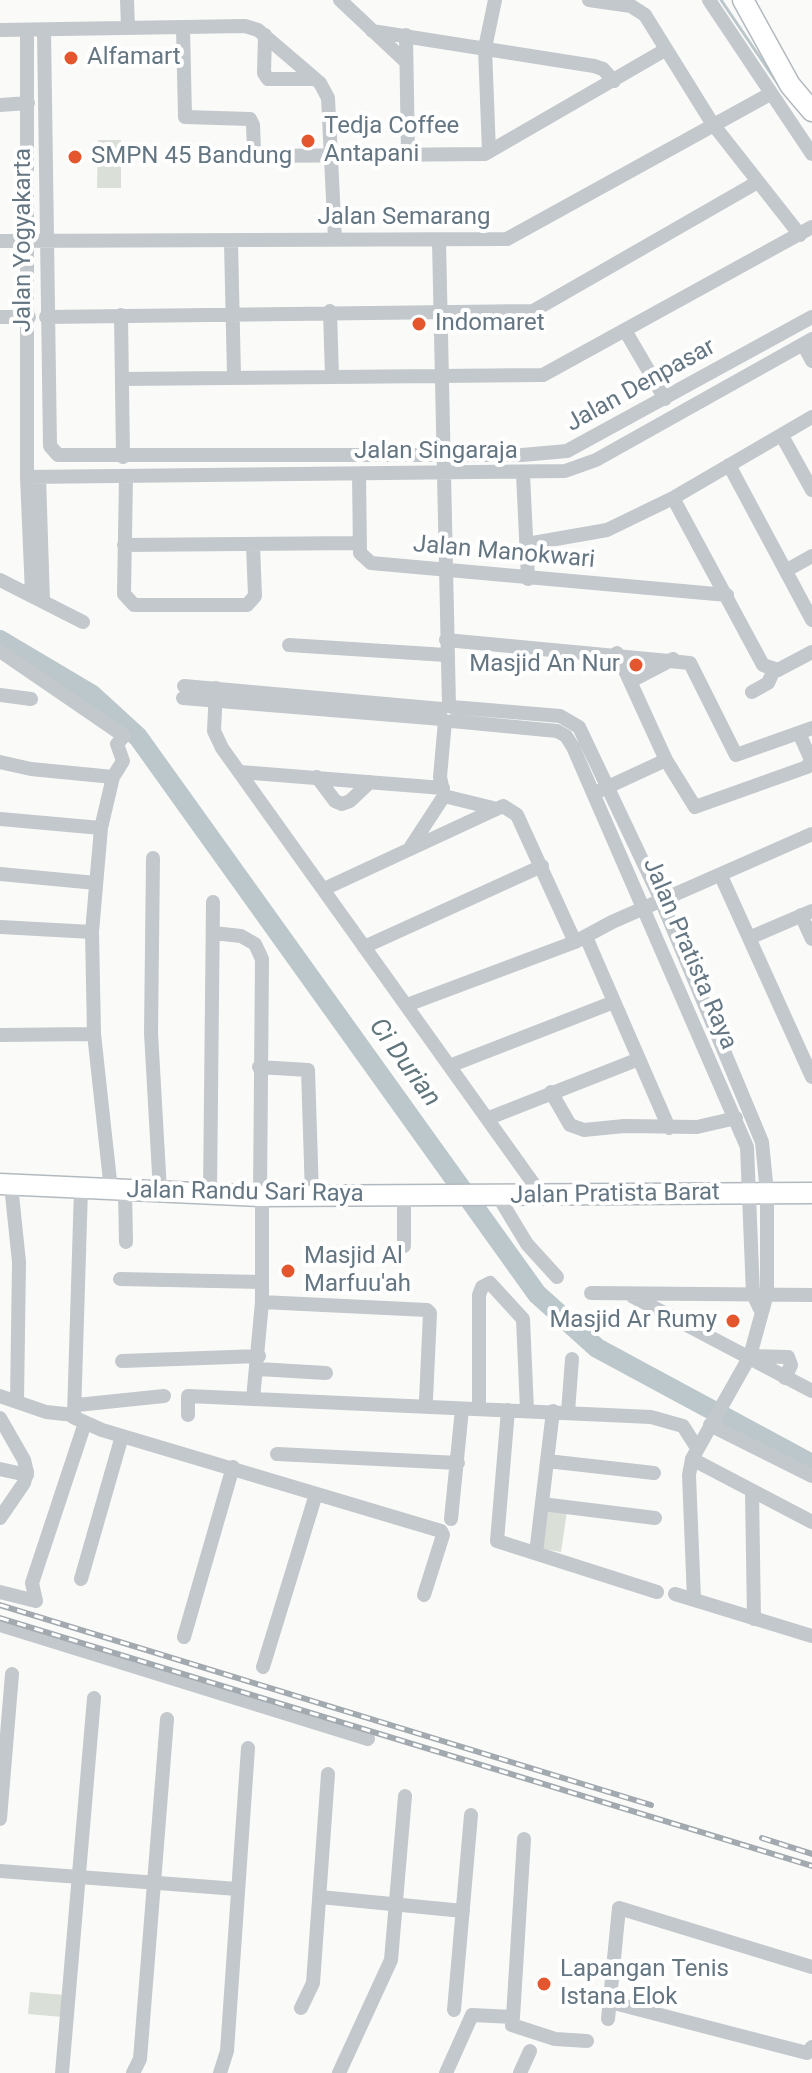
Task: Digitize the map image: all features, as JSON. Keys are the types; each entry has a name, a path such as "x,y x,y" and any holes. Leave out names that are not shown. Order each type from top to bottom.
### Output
{"street":[{"path":"127,0 128,28"},
{"path":"340,0 405,61"},
{"path":"489,152 485,48 495,0"},
{"path":"122,379 234,376 442,378 551,373 806,231 756,183 714,125 639,9 589,0"},
{"path":"709,0 812,154"},
{"path":"743,0 790,85 812,111"},
{"path":"0,30 245,26 265,35 315,79 331,108 335,239"},
{"path":"183,27 185,117 250,119 254,150 259,155 489,152 665,50"},
{"path":"27,30 28,103 38,241 29,317 38,598"},
{"name":"Jalan Yogyakarta","path":"44,30 38,241 46,317 51,450"},
{"path":"372,31 594,66 603,69 614,81"},
{"path":"265,35 264,73 268,79 315,79"},
{"path":"406,35 408,155"},
{"name":"Jalan Semarang","path":"0,241 498,240 517,236 770,94"},
{"path":"0,105 28,103"},
{"path":"46,317 330,311 533,311 756,183"},
{"path":"410,848 443,792 447,715 439,241"},
{"path":"231,242 234,376"},
{"path":"330,311 332,377"},
{"path":"121,315 123,457"},
{"path":"0,317 29,317"},
{"name":"Jalan Denpasar","path":"51,450 63,456 443,463 567,451 812,317"},
{"path":"626,332 665,399"},
{"path":"807,342 812,361"},
{"name":"Jalan Singaraja","path":"33,477 359,474 443,463 523,474 580,467 807,342"},
{"path":"527,544 607,530 673,498 812,417"},
{"path":"782,436 812,490"},
{"path":"729,465 812,620"},
{"path":"124,545 360,543 359,474"},
{"path":"523,474 528,579"},
{"path":"126,477 124,594 129,603 139,606 247,605 255,596 253,545"},
{"path":"673,498 763,665 774,670"},
{"name":"Jalan Manokwari","path":"360,543 360,553 371,563 727,595"},
{"path":"787,570 812,556"},
{"path":"0,580 83,622"},
{"path":"289,645 617,653 674,659 693,666 733,753 744,755 806,730 811,760 807,767 698,807 690,804 666,760 617,653"},
{"path":"0,651 124,736 117,744 123,761 113,777 101,828 92,932 94,1034 126,1242"},
{"path":"752,692 768,683 774,670 812,652"},
{"path":"631,681 674,659"},
{"name":"Jalan Pratista Raya","path":"184,692 447,715 567,718 579,727 645,907 757,1161"},
{"path":"215,694 216,739 452,1065 543,1197"},
{"path":"0,695 31,699"},
{"path":"601,790 666,760"},
{"path":"0,762 31,769 113,777"},
{"path":"240,772 370,782 443,792 493,808 508,808 517,815 614,1002 669,1128"},
{"path":"317,777 342,804 370,782"},
{"name":"Jalan Pratista Raya","path":"601,790 661,900 751,1113 759,1194 760,1294"},
{"path":"324,889 493,808"},
{"path":"0,819 101,828"},
{"path":"407,1005 581,940 645,907 812,834"},
{"path":"153,858 151,1033 160,1191"},
{"path":"364,947 542,866"},
{"path":"0,874 96,883"},
{"path":"721,876 812,1077"},
{"path":"210,1193 213,902"},
{"path":"749,938 807,913 812,939"},
{"path":"0,927 92,932"},
{"path":"213,933 241,936 255,944 262,959 259,1067 262,1302 253,1399"},
{"path":"452,1065 614,1002"},
{"path":"0,1035 94,1034"},
{"path":"489,1118 639,1059"},
{"path":"259,1067 309,1072 312,1195"},
{"path":"551,1092 573,1128 697,1127 736,1118"},
{"path":"6,1184 19,1262 17,1401"},
{"name":"Jalan Randu Sari Raya","path":"6,1184 261,1196 488,1196"},
{"path":"75,1411 81,1189"},
{"name":"Jalan Pratista Barat","path":"488,1196 812,1193"},
{"path":"404,1196 404,1246"},
{"path":"488,1196 557,1277"},
{"path":"120,1279 262,1282"},
{"path":"479,1409 479,1295 482,1287 490,1283 523,1319 527,1410"},
{"path":"591,1293 631,1296 812,1295"},
{"path":"694,1599 689,1475 695,1454 758,1335 760,1294"},
{"path":"631,1296 812,1391"},
{"path":"262,1302 427,1310 430,1313 426,1400"},
{"path":"536,1553 547,1461 572,1359"},
{"path":"122,1361 258,1363 326,1373"},
{"path":"0,1396 75,1411 122,1436 443,1532 424,1595"},
{"path":"75,1411 164,1396"},
{"path":"188,1415 188,1396 651,1417 674,1422 687,1431 695,1454 752,1491 812,1522"},
{"path":"451,1519 462,1409"},
{"path":"508,1410 495,1539 657,1592"},
{"path":"0,1418 4,1434 24,1460 27,1475 2,1511"},
{"path":"711,1424 812,1476"},
{"path":"0,1592 36,1601 31,1592 32,1583 83,1429"},
{"path":"81,1579 122,1436"},
{"path":"277,1454 458,1463"},
{"path":"547,1461 654,1473"},
{"path":"184,1637 233,1467"},
{"path":"0,1469 27,1475"},
{"path":"752,1491 754,1619"},
{"path":"263,1667 316,1494"},
{"path":"542,1504 655,1518"},
{"path":"675,1594 812,1636"},
{"path":"0,1625 368,1739"},
{"path":"0,1819 12,1674"},
{"path":"62,2073 94,1698"},
{"path":"133,2073 140,2059 167,1719"},
{"path":"220,2073 227,2051 248,1748"},
{"path":"301,2008 313,1983 328,1774"},
{"path":"339,2073 391,1960 405,1796"},
{"path":"454,2010 471,1815"},
{"path":"524,1839 512,2025 555,2039 587,2041"},
{"path":"0,1871 237,1889"},
{"path":"320,1897 463,1911"},
{"path":"608,2019 619,1908 812,1967"},
{"path":"610,2002 807,2053 812,2047"},
{"path":"446,2073 472,2015 513,2017"},
{"path":"520,2073 530,2051"}],"shaded area":[{"path":"98,140 121,140 121,188 97,188"},
{"path":"548,1509 567,1511 561,1552 543,1549"},
{"path":"30,1992 65,1995 63,2017 28,2014"}],"waterway":[{"path":"721,0 782,90"},
{"name":"Ci Durian","path":"0,640 91,694 138,737 537,1294 597,1348 812,1464"}],"railway":[{"path":"0,1605 651,1805"},
{"path":"0,1618 812,1866"},
{"path":"762,1838 812,1854"}],"place":[{"name":"Alfamart","path":"71,58"},
{"name":"Tedja Coffee Antapani","path":"308,141"},
{"name":"SMPN 45 Bandung","path":"75,157"},
{"name":"Indomaret","path":"419,324"},
{"name":"Masjid An Nur","path":"636,665"},
{"name":"Masjid Al Marfuu'ah","path":"288,1271"},
{"name":"Masjid Ar Rumy","path":"733,1321"},
{"name":"Lapangan Tenis Istana Elok","path":"544,1984"}]}
